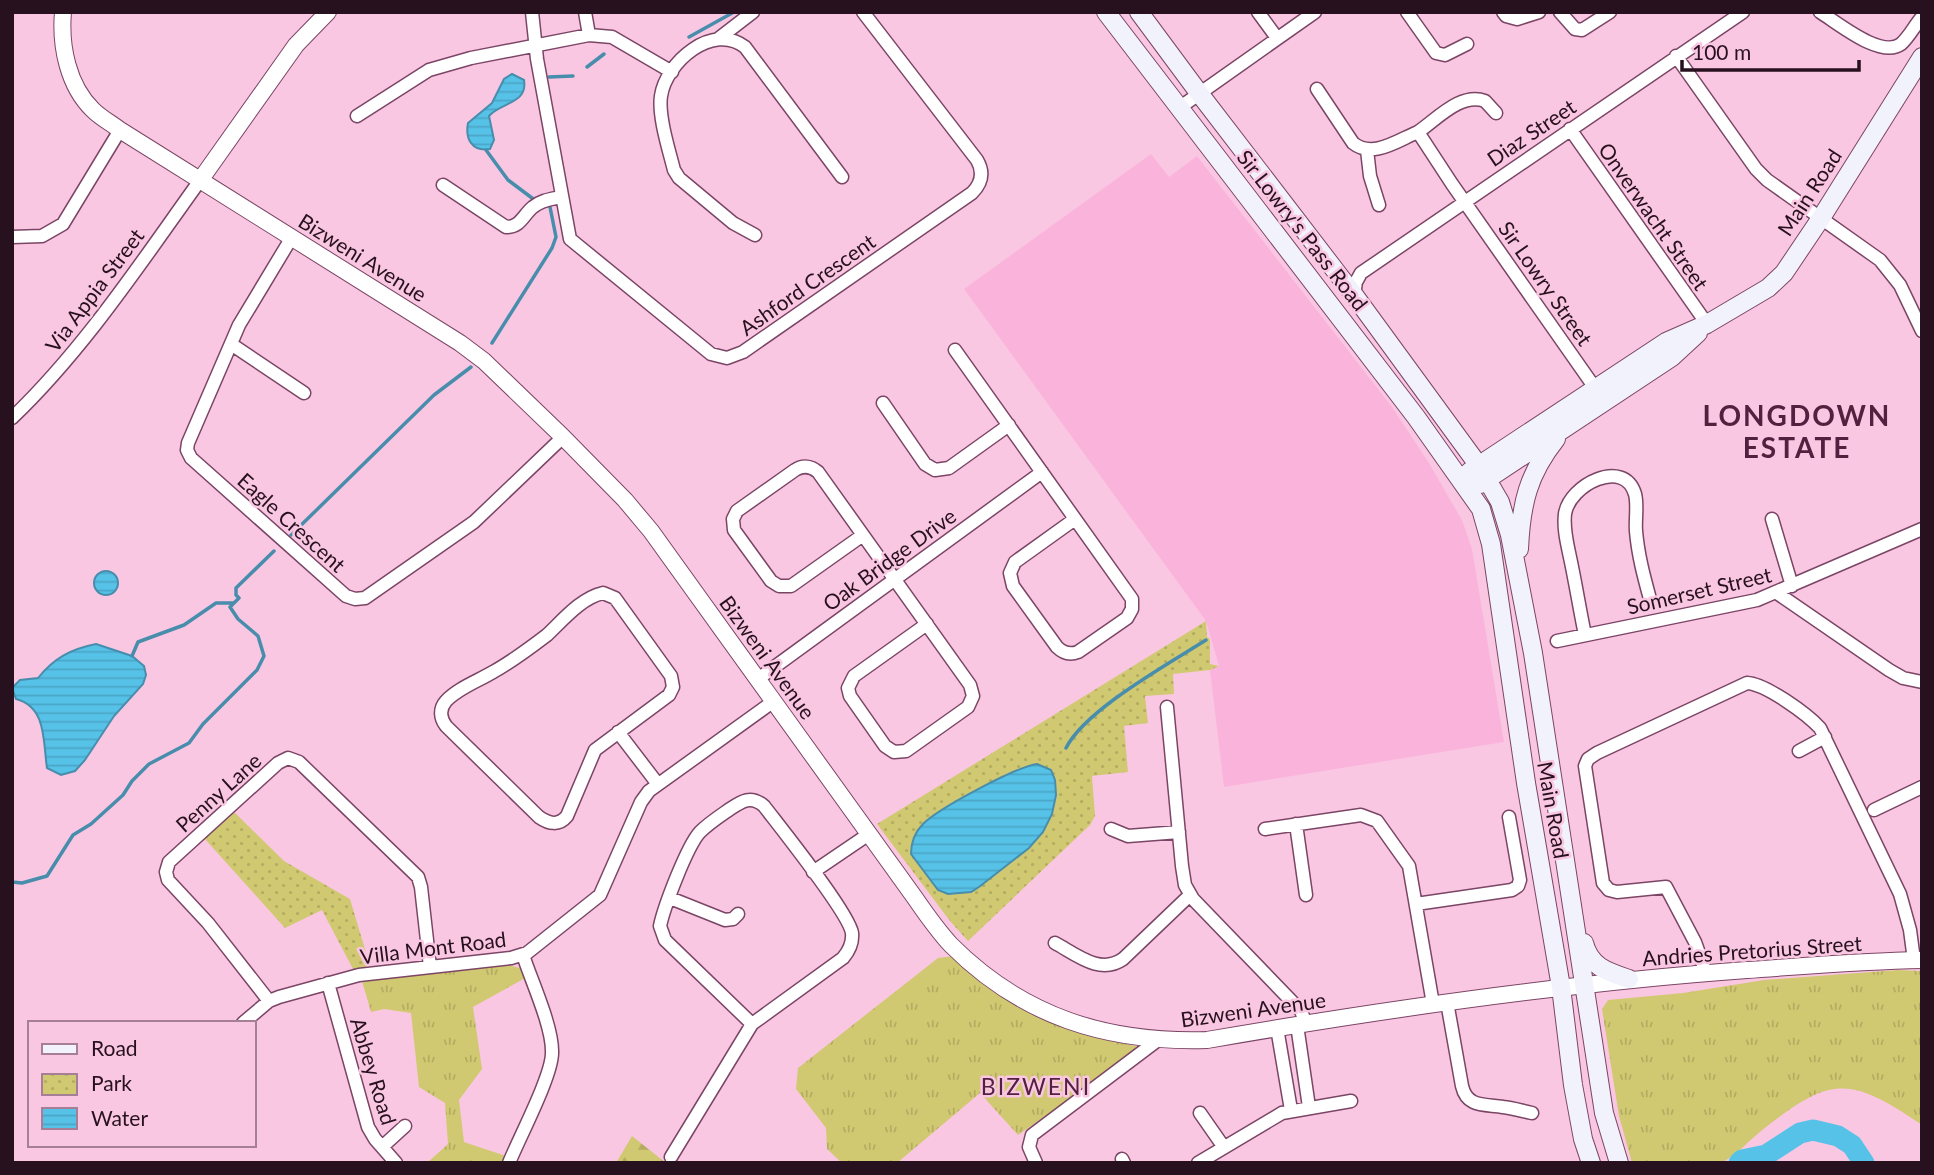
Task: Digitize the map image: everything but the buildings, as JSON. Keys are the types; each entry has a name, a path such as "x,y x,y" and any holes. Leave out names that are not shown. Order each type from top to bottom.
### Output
{"main road":[{"name":"Sir Lowry's Pass Road","path":"1106,12 1361,342 1464,485"},
{"name":"Sir Lowry's Pass Road","path":"1139,12 1354,295 1483,472"},
{"name":"Main Road","path":"1591,1163 1583,1139 1573,1085 1491,544 1480,509 1464,485 1595,388 1666,342 1707,324 1769,288 1784,273 1821,218 1922,57"},
{"name":"Main Road","path":"1483,472 1567,425 1672,358 1707,324"},
{"path":"1518,577 1520,527 1526,491 1539,460 1567,425"},
{"name":"Main Road","path":"1483,472 1501,504 1518,577 1575,917 1604,1113 1619,1163"},
{"path":"1575,917 1588,957 1607,972 1629,979"}],"street":[{"path":"201,179 296,45 328,12"},
{"name":"Ashford Crescent","path":"532,12 567,232 577,246 711,354 727,358 743,352 972,192 981,180 977,160 863,12"},
{"path":"585,12 589,35"},
{"path":"753,12 718,39 686,54 672,72 661,99 674,170 679,178 733,222 755,235"},
{"path":"1258,12 1277,38"},
{"path":"1180,108 1315,12"},
{"path":"1407,12 1436,53 1445,55 1467,44"},
{"path":"1503,12 1506,16 1517,19 1539,12"},
{"path":"1560,12 1574,29 1582,30 1610,12"},
{"name":"Diaz Street","path":"1354,295 1356,282 1361,274 1743,12"},
{"path":"1820,12 1881,48 1893,48 1905,39 1922,17"},
{"name":"Bizweni Avenue","path":"59,13 67,67 91,108 120,130 484,360 625,500 651,531 950,944 1015,996 1062,1019 1112,1034 1158,1040 1206,1040 1560,987"},
{"path":"357,116 429,70 471,58 589,35 612,37 672,72"},
{"path":"718,39 735,42 744,47 842,177"},
{"path":"1676,56 1756,169 1778,188 1880,260 1892,272 1922,331"},
{"path":"1317,89 1353,143 1367,150 1377,149 1418,132 1469,99 1485,101 1496,113"},
{"name":"Onverwacht Street","path":"1570,129 1707,324"},
{"path":"12,237 41,236 63,224 120,130"},
{"name":"Sir Lowry Street","path":"1418,132 1595,388"},
{"path":"1367,150 1370,176 1379,205"},
{"name":"Via Appia Street","path":"12,418 55,372 94,324 201,179"},
{"path":"443,185 506,227 517,225 533,206 540,202 561,197"},
{"name":"Eagle Crescent","path":"292,237 255,297 231,344 188,443 189,454 350,598 370,596 474,522 563,437"},
{"path":"231,344 304,393"},
{"path":"955,349 1129,595 1132,604 1127,618 1078,652 1071,653 1063,652 1057,647 1013,586 1010,573 1015,562 1075,519"},
{"path":"883,403 925,464 935,470 949,468 1009,425"},
{"path":"863,535 791,586 784,587 771,581 734,530 733,521 741,508 795,470 807,467 818,472 927,624 970,685 972,700 968,707 906,751 894,752 885,746 852,700 849,684 854,676 927,624"},
{"name":"Oak Bridge Drive","path":"758,679 1042,472"},
{"path":"1585,635 1564,516 1576,493 1595,479 1609,476 1619,478 1630,486 1635,494 1636,533 1650,599"},
{"path":"1772,519 1792,586"},
{"name":"Somerset Street","path":"1557,641 1757,600 1922,529"},
{"path":"603,593 615,598 674,683 669,695 618,732 600,745 593,754 567,816 560,822 550,823 539,817 446,726 441,718 441,710 454,694 501,668 547,634 561,620 603,593"},
{"path":"1777,593 1889,670 1903,678 1922,682"},
{"path":"1706,973 1695,942 1666,887 1617,892 1609,890 1603,883 1585,765 1588,759 1747,683 1763,687 1820,728 1900,894 1918,960"},
{"name":"Villa Mont Road","path":"245,1021 269,1001 359,975 523,955 600,895 641,802 657,783 774,701"},
{"path":"1167,707 1184,879 1190,895 1301,1011 1309,1107"},
{"path":"618,732 657,783"},
{"path":"1799,751 1825,737"},
{"name":"Penny Lane","path":"269,1001 208,923 168,880 166,872 169,862 278,763 288,758 299,762 418,877 430,967"},
{"path":"1874,810 1922,787"},
{"path":"671,1157 752,1024 843,958 849,950 852,934 848,922 764,806 758,801 748,799 707,825 695,838 660,923 663,937 752,1024"},
{"path":"1265,829 1362,815 1372,818 1407,861 1428,974 1440,1003 1466,1097 1475,1103 1532,1113"},
{"path":"1416,904 1516,889 1520,880 1509,817"},
{"path":"1296,824 1306,895"},
{"path":"1111,829 1128,836 1179,832"},
{"path":"813,872 869,834"},
{"path":"1055,943 1096,965 1112,966 1123,959 1190,895"},
{"path":"670,898 725,920 733,919 738,914"},
{"path":"509,1163 548,1071 552,1051 548,1029 523,955"},
{"name":"Andries Pretorius Street","path":"1560,987 1706,973 1918,960"},
{"name":"Abbey Road","path":"328,983 371,1134 396,1163"},
{"path":"1277,1028 1291,1110"},
{"path":"1035,1163 1029,1147 1032,1135 1158,1040"},
{"path":"1198,1163 1223,1146 1291,1110 1351,1101"},
{"path":"1200,1113 1223,1146"},
{"path":"382,1147 405,1126"}],"shaded area":[{"path":"1151,154 1169,177 1197,156 1392,407 1429,463 1462,520 1472,549 1504,742 1224,787 1210,670 1219,666 1206,621 964,289"}],"green space":[{"path":"1206,621 1207,637 1210,639 1210,664 1219,666 1210,670 1173,674 1174,694 1145,696 1148,723 1124,726 1128,772 1092,776 1095,816 1090,825 968,941 877,824","holes":["1032,765 1042,765 1056,795 1043,832 1017,858 971,892 948,894 938,890 911,854 919,829 927,820 971,793"]},
{"path":"233,811 284,861 350,899 370,966 353,969 322,910 285,928 204,838"},
{"path":"954,956 998,991 1040,1015 1086,1033 1140,1047 1139,1051 1018,1135 980,1093 897,1163 842,1163 827,1149 826,1128 796,1089 798,1068 938,958"},
{"path":"508,965 520,968 527,977 473,1007 482,1069 459,1100 464,1142 506,1156 504,1163 427,1163 448,1144 445,1103 419,1087 411,1013 384,1009 371,1012 362,981"},
{"path":"1898,970 1922,971 1922,1125 1875,1097 1857,1090 1840,1089 1823,1092 1805,1100 1723,1162 1632,1163 1619,1116 1602,1009 1608,1000 1683,993 1764,980"},
{"path":"632,1136 666,1163 616,1163"}],"water":[{"path":"512,74 524,80 522,94 489,116 494,140 490,149 474,146 469,139 468,123 492,103 504,79"},
{"path":"106,571 115,574 118,583 115,592 106,595 97,592 94,583 97,574"},
{"path":"96,644 132,656 144,666 146,675 143,684 114,716 85,760 75,771 61,775 47,768 44,737 38,717 26,703 16,699 12,688 20,680 38,678 64,655"},
{"path":"1037,764 1051,770 1055,780 1056,795 1052,814 1043,832 1029,848 971,892 948,894 938,890 911,854 914,838 920,827 945,808 978,789"}],"waterway":[{"path":"689,37 734,12"},
{"path":"587,67 604,54"},
{"path":"549,77 573,76"},
{"path":"486,150 508,180 532,198"},
{"path":"492,343 552,248 556,237 550,207"},
{"path":"291,535 434,395 471,367"},
{"path":"12,882 22,883 47,876 73,835 91,824 123,795 132,781 149,764 189,743 203,724 257,670 264,656 258,636 238,619 230,607 239,598 236,588 274,551"},
{"path":"132,656 138,642 184,625 216,603 233,603"},
{"path":"1066,748 1076,733 1109,703 1206,640"},
{"path":"1739,1163 1766,1155 1800,1133 1813,1130 1838,1136 1852,1145 1864,1163"}],"district":[{"name":"LONGDOWN ESTATE","path":"1797,431"},
{"name":"BIZWENI","path":"1036,1086"}]}
